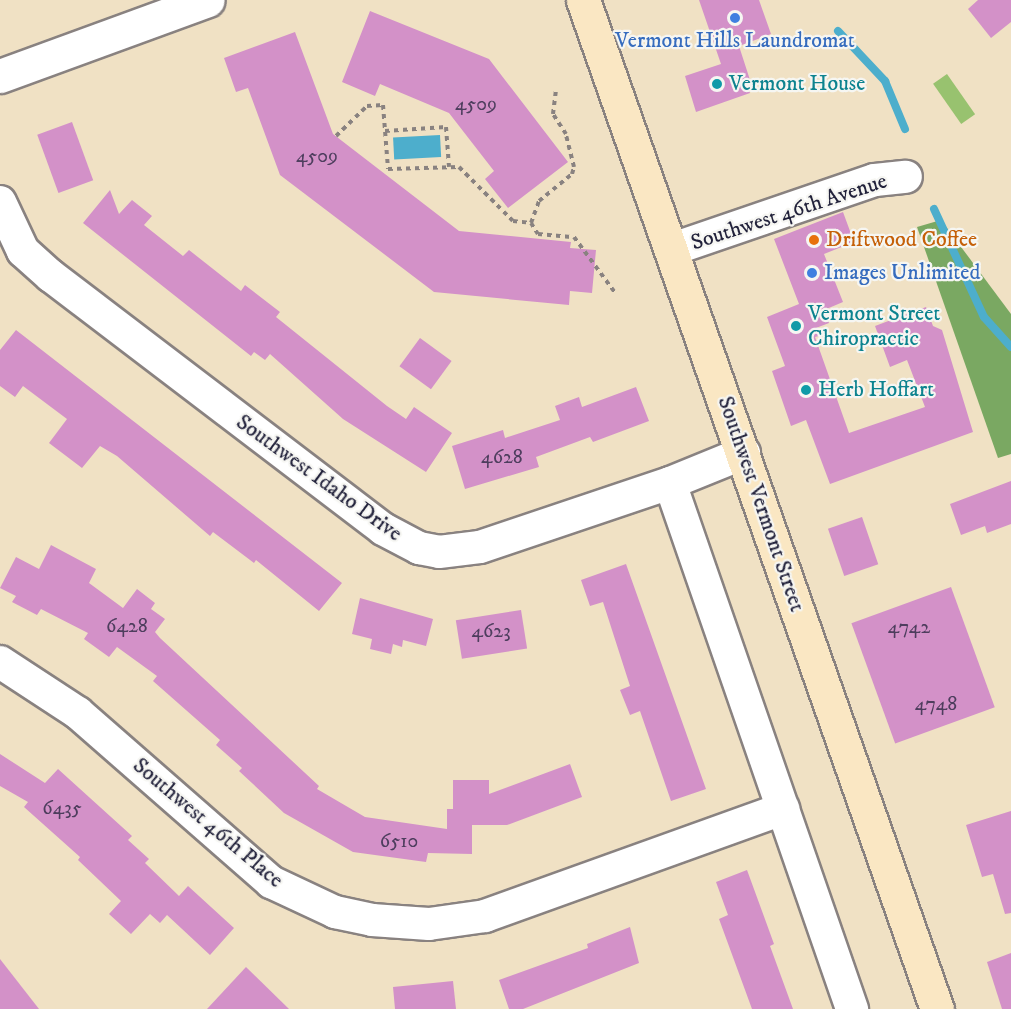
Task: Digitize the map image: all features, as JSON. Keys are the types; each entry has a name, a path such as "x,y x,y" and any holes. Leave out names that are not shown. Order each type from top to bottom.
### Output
{"main road":[{"name":"Southwest Vermont Street","path":"583,0 673,249 937,1009"}],"street":[{"path":"0,76 208,0"},
{"name":"Southwest 46th Avenue","path":"673,249 875,180 906,177"},
{"name":"Southwest Idaho Drive","path":"0,202 23,251 51,276 383,529 419,548 439,552 480,547 670,483 744,453"},
{"path":"670,483 852,1009"},
{"name":"Southwest 46th Place","path":"0,662 78,713 271,882 335,912 372,920 429,924 485,916 783,809"}],"path":[{"path":"531,223 539,201 572,174 574,166 566,134 553,114 556,90"},
{"path":"336,136 372,103 383,105 388,169 459,167 513,220 531,223 538,234 574,237 616,294"},
{"path":"385,131 446,127 449,167"}],"green space":[{"path":"947,74 975,114 961,124 933,84"},
{"path":"941,220 1011,314 1011,454 998,458 917,227"}],"water":[{"path":"440,135 441,157 394,159 393,137"}],"building":[{"path":"699,0 759,0 771,34 739,46 750,80 746,82 750,93 696,112 685,76 721,64"},
{"path":"978,0 1011,0 1011,22 991,38 968,9"},
{"path":"370,11 489,59 568,162 508,208 485,179 494,171 449,113 380,84 375,96 342,82"},
{"path":"295,32 333,134 459,231 571,242 570,248 596,250 592,293 570,291 569,305 434,292 280,175 248,88 236,92 224,58"},
{"path":"72,122 93,180 58,193 37,135"},
{"path":"110,190 119,214 132,200 152,216 144,225 183,256 189,250 241,291 245,285 280,312 276,317 387,406 406,419 414,407 452,433 426,472 343,419 270,354 265,360 254,352 251,356 83,223"},
{"path":"843,212 854,242 824,254 843,302 824,310 829,323 816,328 819,336 815,337 849,433 925,407 907,360 890,367 875,326 926,307 933,326 942,330 973,432 830,484 806,420 791,426 772,371 785,366 767,317 799,304 774,239"},
{"path":"16,330 342,583 319,611 256,560 254,563 213,532 210,536 117,456 100,446 82,468 49,443 67,419 23,386 15,397 0,386 0,350"},
{"path":"420,338 452,361 431,389 399,366"},
{"path":"636,387 649,421 593,442 590,437 536,457 539,467 465,489 452,446 503,430 505,438 560,420 555,406 579,397 582,407"},
{"path":"1011,481 1011,524 987,533 985,526 961,535 950,504"},
{"path":"862,517 878,564 844,576 828,529"},
{"path":"51,545 96,569 89,583 123,608 137,589 155,603 151,609 165,619 155,632 160,638 319,786 317,789 365,817 447,829 447,809 453,809 453,780 489,780 489,794 570,764 582,797 507,825 472,825 472,854 428,853 426,862 353,852 284,813 239,771 242,768 216,745 220,740 153,681 157,676 117,647 109,657 84,639 88,633 41,609 37,615 12,602 16,596 0,588 16,557 39,569"},
{"path":"626,564 706,789 671,801 640,711 630,715 620,690 630,686 603,602 590,606 581,580"},
{"path":"951,587 995,707 895,744 851,623"},
{"path":"360,598 433,619 426,646 403,640 402,647 393,644 391,654 370,649 372,639 352,634"},
{"path":"521,610 527,649 462,659 456,620"},
{"path":"0,754 45,783 58,769 132,836 128,840 149,859 145,863 179,896 188,886 234,928 210,955 167,915 160,923 150,914 131,934 109,914 121,901 78,860 80,857 24,807 28,802 0,786"},
{"path":"1011,811 1011,913 1005,914 993,874 982,877 966,825"},
{"path":"747,870 774,944 770,946 793,1009 752,1009 719,919 728,915 716,882"},
{"path":"630,927 639,963 523,1009 509,1009 499,980 588,948 587,944"},
{"path":"1011,953 1011,1009 1002,1009 987,962"},
{"path":"0,959 39,1009 0,1009"},
{"path":"246,967 289,1009 207,1009"},
{"path":"453,981 456,1009 395,1009 393,987"}],"waterway":[{"path":"838,31 885,81 905,129"},
{"path":"934,209 984,317 1011,347"}],"place":[{"name":"Vermont Hills Laundromat","path":"735,18"},
{"name":"Vermont House","path":"717,84"},
{"name":"Driftwood Coffee","path":"814,240"},
{"name":"Images Unlimited","path":"812,273"},
{"name":"Vermont Street Chiropractic","path":"796,326"},
{"name":"Herb Hoffart","path":"806,390"}]}
